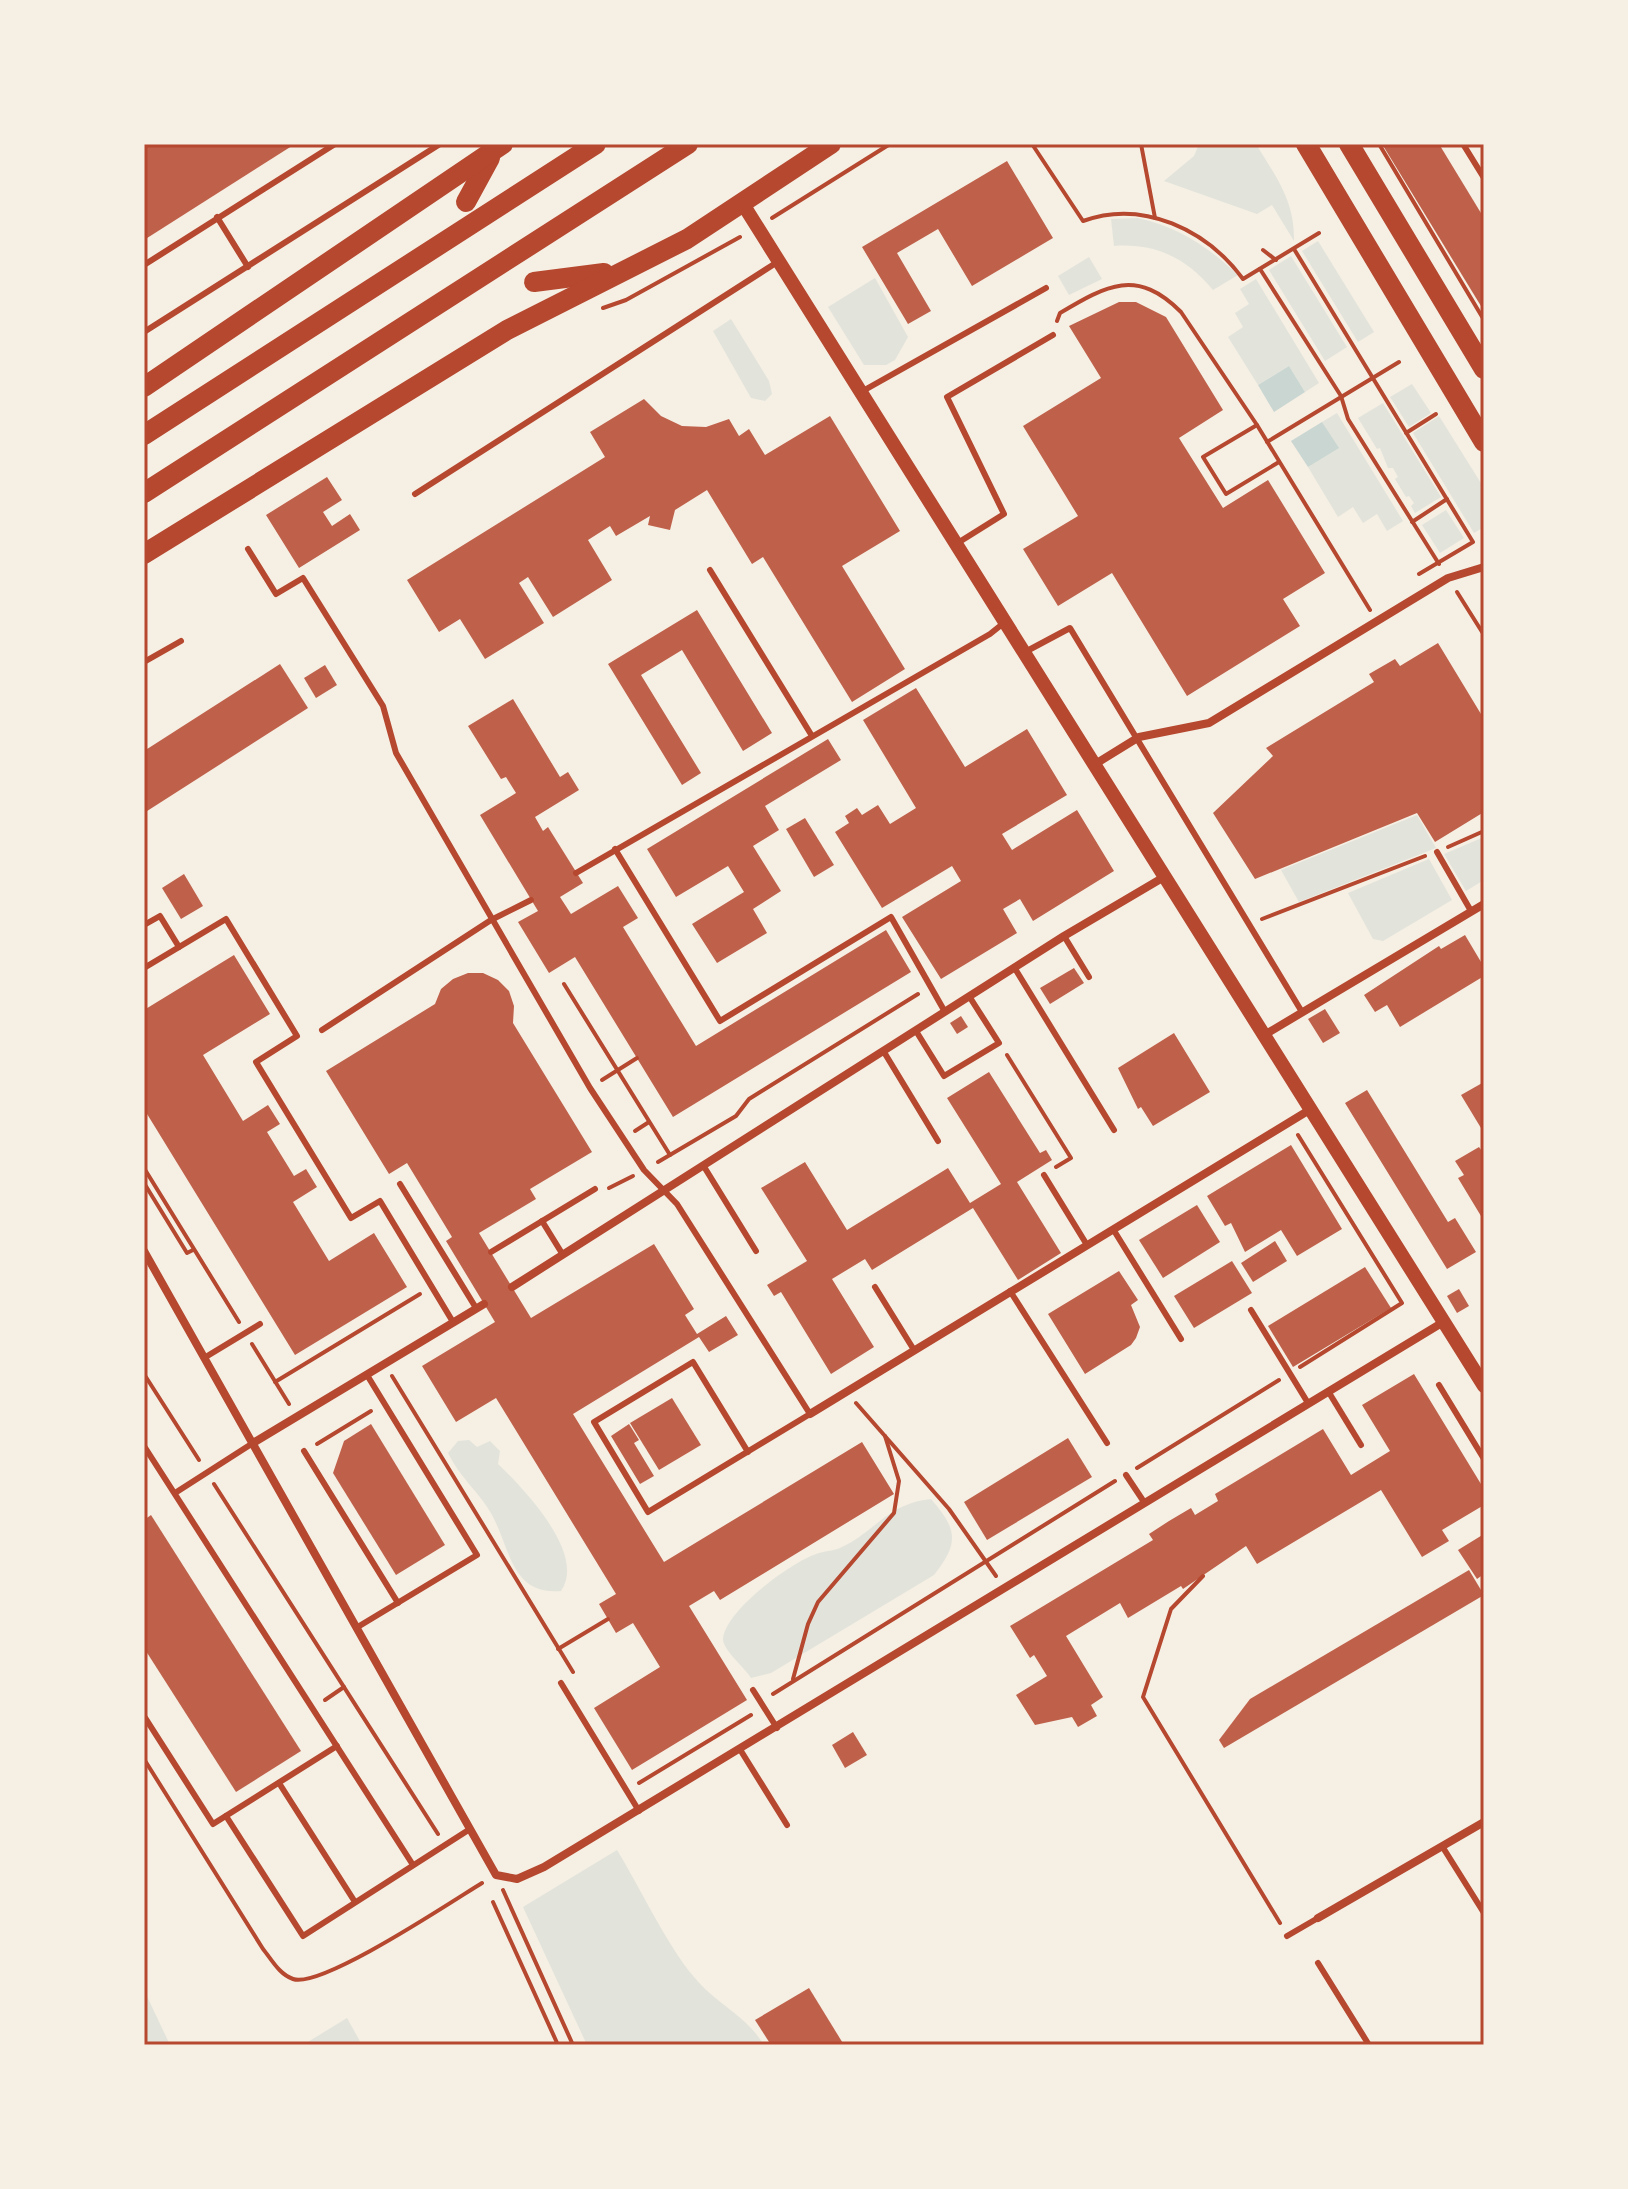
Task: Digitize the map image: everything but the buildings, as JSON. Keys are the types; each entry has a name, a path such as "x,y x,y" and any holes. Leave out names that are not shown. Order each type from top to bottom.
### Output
{"main road":[{"path":"144,435 596,144"},
{"path":"144,493 688,144"},
{"path":"144,554 364,415 507,330 687,239 831,144"},
{"path":"1306,144 1484,442"},
{"path":"1349,144 1484,369"},
{"path":"466,202 499,148"},
{"path":"144,387 499,148"},
{"path":"534,282 560,281 627,269"}],"street":[{"path":"741,201 1097,763 1164,877 1266,1034 1484,1386"},
{"path":"1097,763 1139,737 1209,723 1448,578 1484,567"},
{"path":"512,1287 1014,967 1164,877"},
{"path":"1266,1034 1484,904"},
{"path":"810,1414 1312,1108"},
{"path":"144,1251 496,1875 517,1879 741,1751 1144,1502 1445,1321"},
{"path":"253,1443 480,1306"},
{"path":"1318,1918 1484,1822"}],"lane":[{"path":"144,265 335,144"},
{"path":"144,332 440,144"},
{"path":"1463,144 1484,178"},
{"path":"217,217 248,267"},
{"path":"415,494 779,261"},
{"path":"860,392 1046,288"},
{"path":"956,544 1004,514 947,397 1053,335"},
{"path":"248,549 276,594 303,578 383,706 396,753 590,1088 644,1170 677,1204 810,1414 748,1452 648,1512 594,1422 693,1362 748,1452"},
{"path":"710,570 812,736"},
{"path":"576,873 990,634 1005,622"},
{"path":"1025,652 1070,628 1139,737 1302,1012"},
{"path":"144,662 181,641"},
{"path":"615,849 720,1021 891,917 945,1012"},
{"path":"1437,852 1471,911"},
{"path":"322,1030 491,920 531,900"},
{"path":"144,925 160,916 179,947"},
{"path":"144,968 226,919 297,1036 256,1062 351,1218 380,1201 453,1322"},
{"path":"1064,936 1089,977"},
{"path":"1014,967 1114,1130"},
{"path":"916,1031 944,1076 999,1043 969,996"},
{"path":"884,1052 938,1141"},
{"path":"703,1165 756,1251"},
{"path":"1044,1175 1087,1245"},
{"path":"400,1184 455,1274 480,1306"},
{"path":"491,1252 595,1189"},
{"path":"542,1221 563,1255"},
{"path":"1113,1229 1181,1339"},
{"path":"455,1274 463,1269"},
{"path":"875,1287 914,1350"},
{"path":"1010,1291 1107,1443"},
{"path":"1251,1310 1308,1403"},
{"path":"204,1358 260,1324"},
{"path":"356,1628 477,1555 367,1375"},
{"path":"1439,1385 1484,1459"},
{"path":"1328,1391 1361,1445"},
{"path":"175,1493 253,1443"},
{"path":"144,1446 413,1865"},
{"path":"304,1451 398,1603"},
{"path":"1126,1475 1144,1502"},
{"path":"561,1683 639,1811"},
{"path":"753,1690 777,1728"},
{"path":"144,1716 213,1824 337,1746"},
{"path":"741,1751 787,1825"},
{"path":"279,1783 355,1902"},
{"path":"226,1816 303,1936 470,1829"},
{"path":"1442,1846 1484,1913"},
{"path":"1287,1936 1318,1918"},
{"path":"1318,1963 1369,2045"}],"path":[{"path":"598,310 626,300 702,261 890,144"},
{"path":"1032,144 1083,221 1119,214 1155,218 1179,226 1216,250 1243,279 1319,233"},
{"path":"1141,144 1155,218"},
{"path":"1379,144 1484,320"},
{"path":"1294,249 1473,542 1414,577"},
{"path":"1263,250 1276,260"},
{"path":"1260,269 1341,396 1348,419 1438,562"},
{"path":"1053,335 1060,313 1097,290 1122,284 1146,286 1166,297 1181,312 1257,425 1366,605"},
{"path":"1267,442 1399,362"},
{"path":"1406,433 1436,414"},
{"path":"1257,425 1203,457 1226,494 1279,462"},
{"path":"1207,481 1215,476"},
{"path":"1412,522 1447,499"},
{"path":"1461,598 1484,635"},
{"path":"1354,615 1379,599"},
{"path":"1249,924 1484,831"},
{"path":"564,984 670,1155"},
{"path":"595,1189 613,1187 736,1116 749,1099 919,993"},
{"path":"999,1043 1071,1158 1044,1175"},
{"path":"617,1070 637,1058"},
{"path":"627,1791 793,1681 1402,1303 1289,1121"},
{"path":"637,1129 649,1122"},
{"path":"144,1168 275,1382 432,1287"},
{"path":"151,1179 144,1183 187,1253 194,1249"},
{"path":"144,1374 445,1845"},
{"path":"396,1383 574,1675 561,1683"},
{"path":"846,1391 949,1509 1004,1589"},
{"path":"304,1451 373,1410 381,1422"},
{"path":"793,1681 808,1624 818,1602 894,1513 899,1481 885,1436"},
{"path":"1203,1576 1171,1609 1143,1697 1287,1936"},
{"path":"558,1649 608,1619"},
{"path":"313,1708 344,1687"},
{"path":"496,1875 573,2045"},
{"path":"493,1902 558,2045"}],"shaded area":[{"path":"1199,144 1256,144 1288,201 1294,241 1272,205 1257,214 1164,181 1194,156"},
{"path":"1138,218 1192,239 1238,275 1213,290 1192,269 1169,255 1143,247 1114,246 1111,219"},
{"path":"1318,241 1374,332 1358,342 1302,251"},
{"path":"1291,256 1347,347 1325,361 1269,270"},
{"path":"1089,257 1102,279 1069,295 1058,276"},
{"path":"875,278 908,337 895,360 886,365 864,365 828,307"},
{"path":"1256,279 1319,383 1305,392 1289,366 1258,385 1228,337 1243,327 1235,313 1249,304 1240,289"},
{"path":"731,319 769,381 772,394 765,401 751,398 713,331"},
{"path":"1289,366 1305,392 1274,412 1258,385"},
{"path":"1412,384 1431,413 1409,427 1390,397"},
{"path":"1383,403 1441,497 1415,513 1411,506 1414,503 1409,496 1406,497 1395,479 1398,477 1393,468 1388,468 1380,448 1377,449 1358,418"},
{"path":"1337,413 1403,521 1387,531 1377,514 1363,523 1353,507 1338,517 1308,467 1338,448 1322,422"},
{"path":"1439,416 1484,488 1484,527 1474,533 1413,433"},
{"path":"1322,422 1339,448 1308,467 1291,441"},
{"path":"1446,510 1464,538 1440,553 1422,525"},
{"path":"1417,815 1436,848 1299,902 1281,870"},
{"path":"1484,837 1484,880 1466,891 1444,854"},
{"path":"1429,859 1452,900 1383,941 1373,939 1348,893"},
{"path":"469,1440 477,1447 490,1441 500,1451 498,1464 549,1523 566,1559 567,1576 561,1591 532,1586 515,1568 492,1515 448,1453 458,1441"},
{"path":"931,1499 946,1519 952,1537 948,1554 934,1575 771,1673 751,1678 730,1653 723,1639 735,1615 746,1602 776,1577 805,1559 853,1541 903,1506"},
{"path":"617,1850 684,1964 703,1987 748,2025 764,2045 587,2045 523,1907"},
{"path":"144,1990 170,2045 144,2045"},
{"path":"347,2018 362,2045 303,2045"}]}
